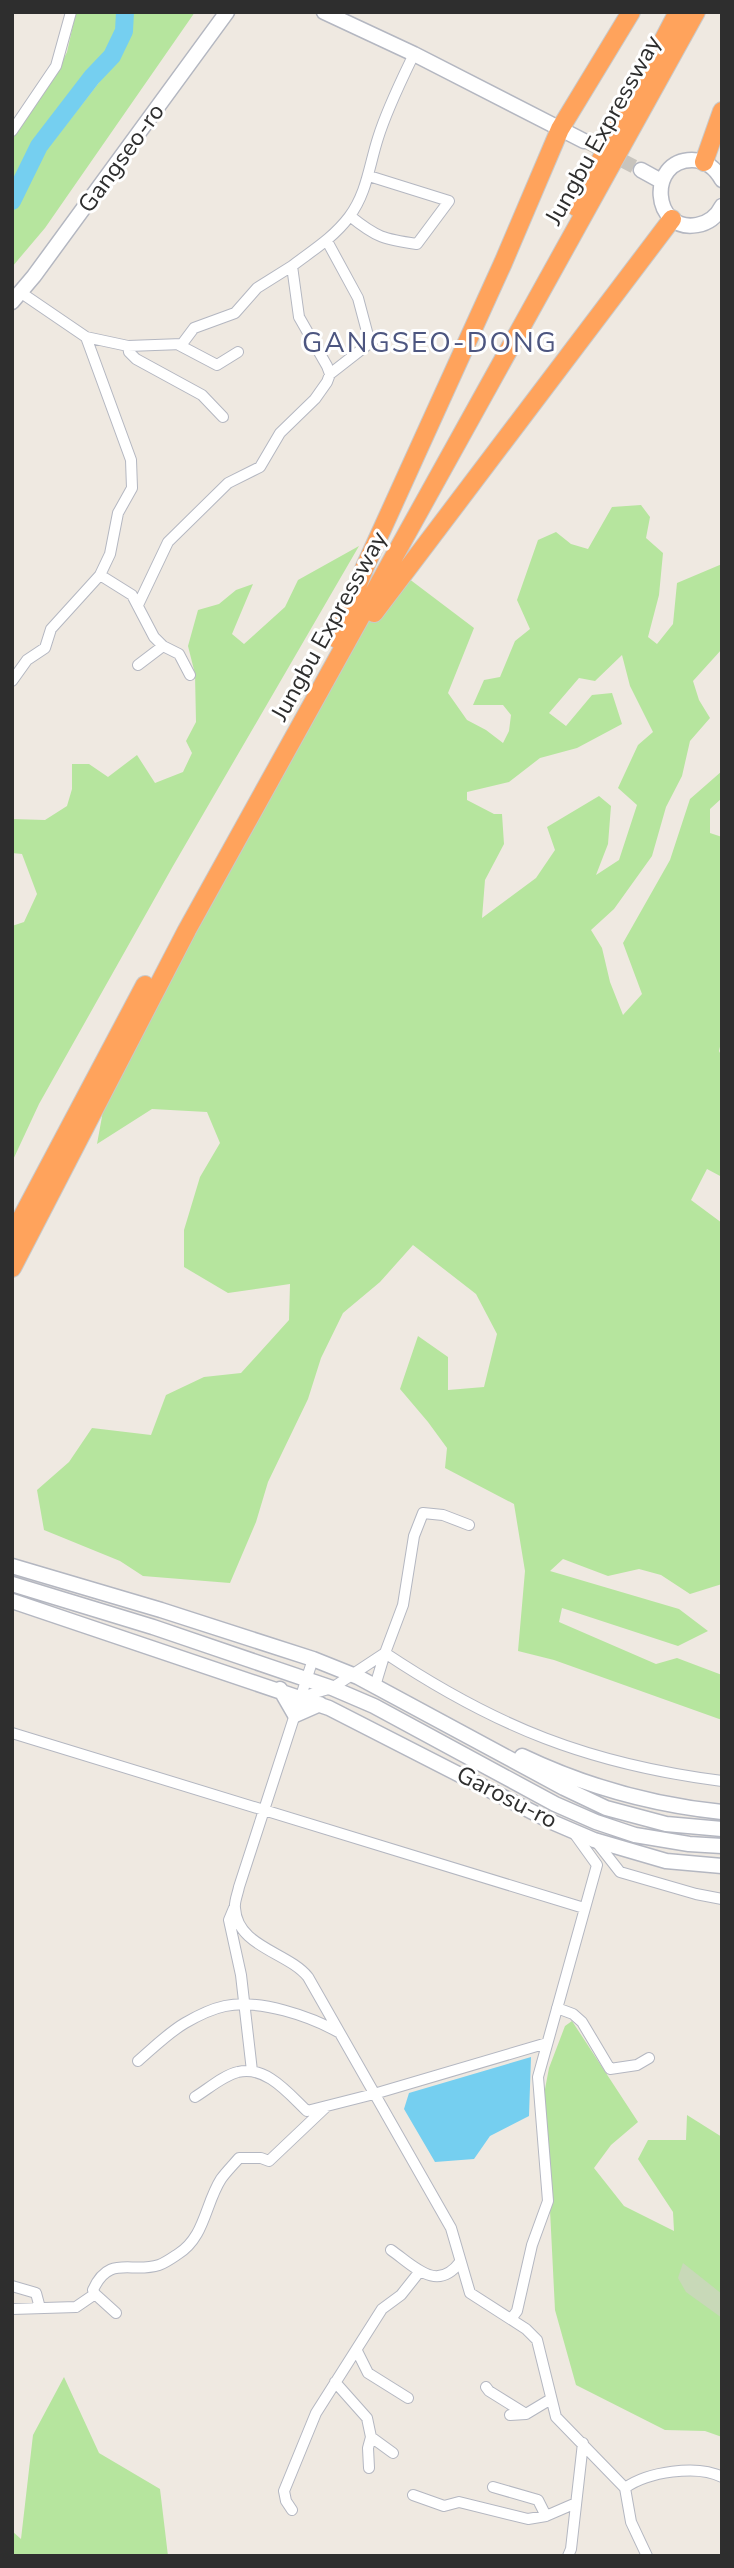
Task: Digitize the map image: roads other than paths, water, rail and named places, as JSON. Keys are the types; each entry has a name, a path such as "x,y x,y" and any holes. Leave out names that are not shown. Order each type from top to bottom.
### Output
{"highway":[{"path":"342,642 364,569 503,263 559,129 631,12"},
{"name":"Jungbu Expressway","path":"12,1268 187,930 540,275 678,12"},
{"name":"Jungbu Expressway","path":"12,1236 177,925 342,642 696,12"},
{"path":"704,162 722,111"},
{"path":"342,642 380,606 672,219"}],"main road":[{"name":"Gangseo-ro","path":"16,297 89,203 227,12"},
{"path":"324,12 414,54 584,141"},
{"path":"722,180 714,168 704,162 684,161 666,172 661,181 660,202 672,219 692,225 713,218 722,206"},
{"path":"641,170 661,181"},
{"name":"Garosu-ro","path":"12,1566 161,1610 313,1659 353,1675 552,1782 606,1808 666,1824 722,1829"},
{"name":"Garosu-ro","path":"12,1584 331,1688 374,1706 555,1804 596,1822 635,1835 689,1844 722,1846"},
{"name":"Garosu-ro","path":"12,1601 320,1704 594,1840 666,1861 722,1866"},
{"path":"280,1689 295,1714 320,1704"},
{"name":"Garosu-ro","path":"442,1722 601,1788 669,1805 722,1812"}],"street":[{"path":"12,131 56,66 71,12"},
{"path":"180,345 194,328 235,313 257,288 327,241 350,216 359,203 369,176 387,111 414,54"},
{"path":"350,216 370,233 386,240 417,244 449,201 369,176"},
{"path":"327,241 358,298 370,344"},
{"path":"292,266 299,317 330,374"},
{"path":"16,297 86,337 128,346 180,345 217,365 238,352"},
{"path":"138,606 168,542 177,531 228,483 260,467 280,433 315,399 330,374 380,335"},
{"path":"12,681 27,660 45,648 51,629 100,575 110,554 118,513 132,488 131,460 86,337"},
{"path":"128,346 129,352 136,359 202,395 223,417"},
{"path":"100,575 132,595 154,637 163,646 179,654 190,675"},
{"path":"138,665 163,646"},
{"path":"375,1686 403,1605 414,1536 423,1513 443,1515 469,1525"},
{"path":"301,1697 331,1688 385,1653"},
{"path":"385,1653 484,1713 572,1750 644,1769 722,1781"},
{"path":"251,2071 241,1975 229,1920 313,1659"},
{"path":"12,1733 584,1908"},
{"path":"510,2319 517,2311 532,2245 548,2201 538,2077 597,1865 572,1830"},
{"path":"594,1840 620,1872 722,1899"},
{"path":"234,1908 242,1929 264,1949 304,1971 451,2228 470,2292 526,2329 537,2340 551,2399 560,2422 625,2488 631,2522 647,2556"},
{"path":"138,2061 183,2024 217,2008 243,2005 300,2015 341,2034"},
{"path":"556,2008 573,2014 582,2022 611,2070 637,2065 649,2058"},
{"path":"195,2097 236,2072 251,2071 274,2080 307,2111 547,2043"},
{"path":"116,2313 93,2290 105,2273 117,2267 159,2265 181,2252 191,2244 220,2180 239,2158 261,2158 269,2161 328,2105"},
{"path":"391,2250 432,2277 443,2277 460,2262"},
{"path":"292,2510 284,2491 316,2413 382,2309 401,2295 420,2271"},
{"path":"12,2287 36,2293 40,2308"},
{"path":"12,2309 76,2307 95,2294"},
{"path":"357,2351 368,2373 408,2398"},
{"path":"335,2382 368,2418 371,2437 368,2448 369,2469"},
{"path":"486,2387 526,2414"},
{"path":"510,2415 526,2414 551,2399"},
{"path":"371,2437 393,2453"},
{"path":"568,2556 583,2443"},
{"path":"625,2488 645,2476 670,2472 710,2472 721,2475"},
{"path":"493,2487 538,2500 547,2516"},
{"path":"413,2494 444,2505 459,2502 528,2519 547,2516 576,2503"},
{"path":"630,2512 628,2526 640,2556"}],"water":[{"path":"531,2057 529,2116 490,2136 474,2159 435,2162 404,2109 409,2093"}],"waterway":[{"path":"12,201 39,146 92,77 112,56 124,31 125,12"}],"tunnel":[{"path":"584,141 641,170"}],"district":[{"name":"GANGSEO-DONG","path":"430,343"}]}
